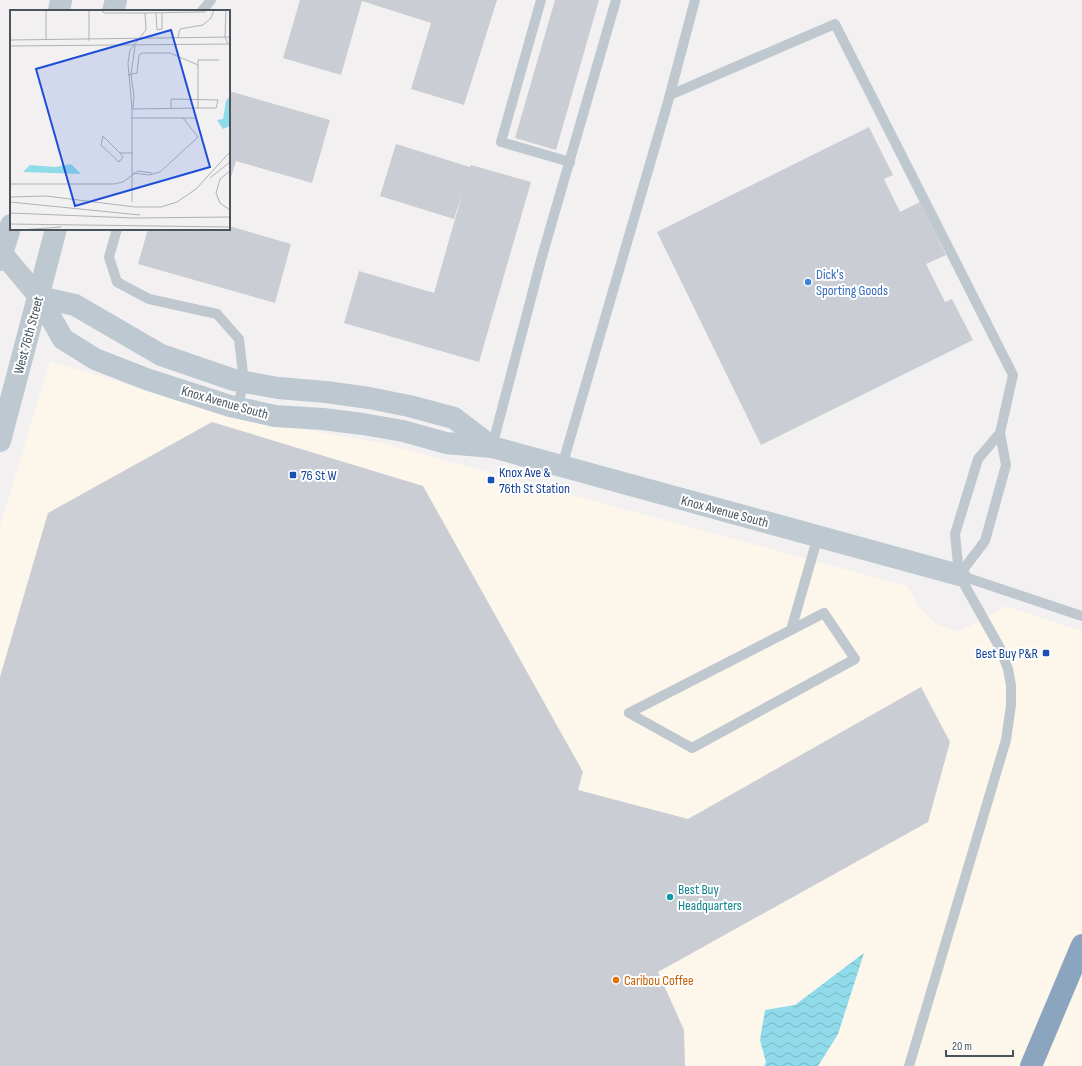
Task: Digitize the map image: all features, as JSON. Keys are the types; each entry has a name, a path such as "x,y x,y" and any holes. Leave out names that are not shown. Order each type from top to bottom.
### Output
{"highway":[{"path":"1031,1066 1082,945"}],"street":[{"path":"59,10 61,0"},
{"path":"113,10 116,0"},
{"path":"1,254 10,227"},
{"name":"West 76th Street","path":"0,442 56,230"},
{"name":"Knox Avenue South","path":"1,254 39,297 63,339 95,359 149,380 237,408 275,416 323,419 363,424 403,431 446,444 492,447 959,575"},
{"name":"Knox Avenue South","path":"39,297 75,305 162,355 234,380 278,388 326,392 369,398 409,406 454,418 492,447"}],"lane":[{"path":"203,10 211,0"},
{"path":"541,0 501,142 570,162"},
{"path":"492,447 541,260 616,0"},
{"path":"562,466 696,0"},
{"path":"669,98 677,92 835,24 1013,375 1000,433 1006,465 985,540 959,575"},
{"path":"117,230 109,257 117,282 149,299 217,314 239,339 244,382 237,408"},
{"path":"909,1066 1006,740 1011,705 1011,685 1009,674 1000,648 959,575 955,534 978,459 1000,433"},
{"path":"791,630 824,613 855,658 692,748 629,713 791,630 818,536"},
{"path":"959,575 1082,616"}],"shaded area":[{"name":"Best Buy Headquarters","path":"50,361 233,417 381,443 907,586 919,607 936,624 958,632 1007,606 1082,631 1082,1066 0,1066 0,527"}],"water":[{"path":"864,953 838,1034 818,1066 764,1066 766,1062 760,1040 765,1010 795,1005"}],"building":[{"path":"300,0 497,0 464,105 411,89 431,23 362,1 341,75 283,58"},
{"path":"555,0 599,0 556,150 515,138"},
{"path":"230,91 330,120 312,183 236,161 230,181"},
{"name":"Dick's Sporting Goods","path":"869,127 893,175 884,179 900,212 920,202 946,255 926,264 945,302 952,299 973,340 761,445 657,232"},
{"path":"396,144 470,167 471,165 531,182 479,362 344,323 359,271 434,293 463,191 454,219 380,196"},
{"path":"230,226 291,244 275,303 138,264 148,230 230,230"},
{"name":"Best Buy Headquarters","path":"212,422 423,486 583,772 578,790 688,819 921,687 950,742 928,822 658,972 684,1030 685,1066 0,1066 0,677 48,513"}],"place":[{"name":"Dick's Sporting Goods","path":"808,282"},
{"name":"76 St W","path":"293,475"},
{"name":"Knox Ave & 76th St Station","path":"491,480"},
{"name":"Best Buy P&R","path":"1046,653"},
{"name":"Best Buy Headquarters","path":"670,897"},
{"name":"Caribou Coffee","path":"616,980"}]}
